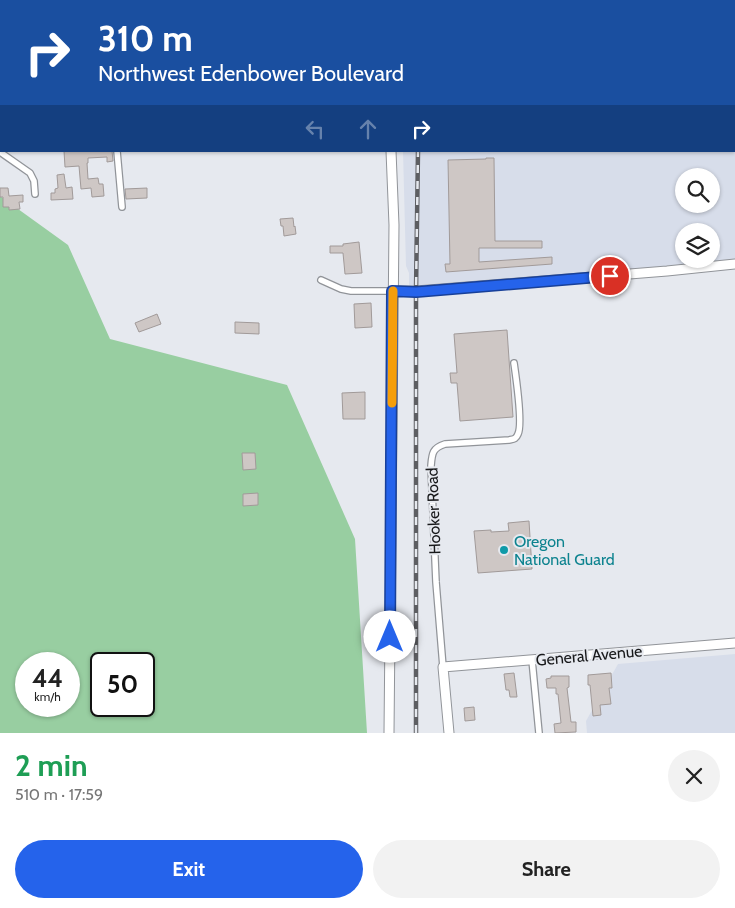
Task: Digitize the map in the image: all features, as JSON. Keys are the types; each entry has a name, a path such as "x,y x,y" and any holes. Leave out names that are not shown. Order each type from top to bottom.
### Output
{"main road":[{"path":"390,733 394,225 391,152"},
{"path":"392,291 416,292 667,272 735,264"},
{"name":"General Avenue","path":"443,667 735,643"},
{"name":"Hooker Road","path":"443,667 449,733"}],"street":[{"path":"0,147 0,152 30,173 34,181 35,194"},
{"path":"117,152 122,207"},
{"path":"321,280 351,291 392,291"},
{"name":"Hooker Road","path":"443,667 436,582 432,456 434,449 439,445 509,440 517,436 520,424 514,363"},
{"path":"532,660 539,733"}],"shaded area":[{"path":"403,152 735,152 735,263 720,264 720,223 675,223 675,268 677,268 409,291 409,273 406,266"},
{"path":"735,654 735,733 587,733 586,721 618,664"}],"green space":[{"path":"0,196 68,245 110,339 287,385 355,539 367,733 0,733"}],"building":[{"path":"64,152 112,152 113,161 107,162 107,157 88,158 87,163 88,179 98,178 99,184 103,184 104,196 92,197 91,188 81,189 79,166 65,167"},
{"path":"494,158 495,241 542,241 542,248 479,248 479,262 552,257 552,264 446,272 445,264 450,264 448,160"},
{"path":"64,174 66,188 72,187 73,199 51,200 51,193 55,193 55,189 58,188 57,175"},
{"path":"0,188 8,188 9,196 23,195 23,202 19,202 20,209 9,210 9,207 3,207 3,197 0,197"},
{"path":"147,188 147,198 126,199 125,189"},
{"path":"293,218 296,234 284,236 280,219"},
{"path":"359,242 362,273 345,274 343,253 330,253 330,246 343,246 343,244"},
{"path":"371,303 372,327 355,328 354,304"},
{"path":"157,314 161,324 139,332 135,323"},
{"path":"235,322 259,323 259,334 235,333"},
{"path":"507,330 513,417 460,421 457,383 451,383 450,373 457,373 454,334"},
{"path":"365,392 365,419 343,419 342,393"},
{"path":"242,453 255,453 256,469 243,470"},
{"path":"258,493 258,505 243,506 243,494"},
{"name":"Oregon National Guard","path":"529,521 532,569 478,573 474,531 509,531 508,523"},
{"path":"514,673 517,697 510,697 509,690 506,690 504,674"},
{"path":"611,673 612,688 609,688 611,704 600,705 601,715 593,716 588,675"},
{"path":"551,676 569,676 569,687 567,688 571,722 576,722 576,732 555,733 554,724 561,723 556,688 547,688 546,679 551,678"},
{"path":"474,707 475,720 465,721 464,708"}],"railway":[{"path":"416,733 416,291 418,152"}],"slow traffic":[{"path":"392,403 393,291"}],"place":[{"name":"Oregon National Guard","path":"504,550"}],"route":[{"path":"390,637 392,291 416,292 610,276"}]}
